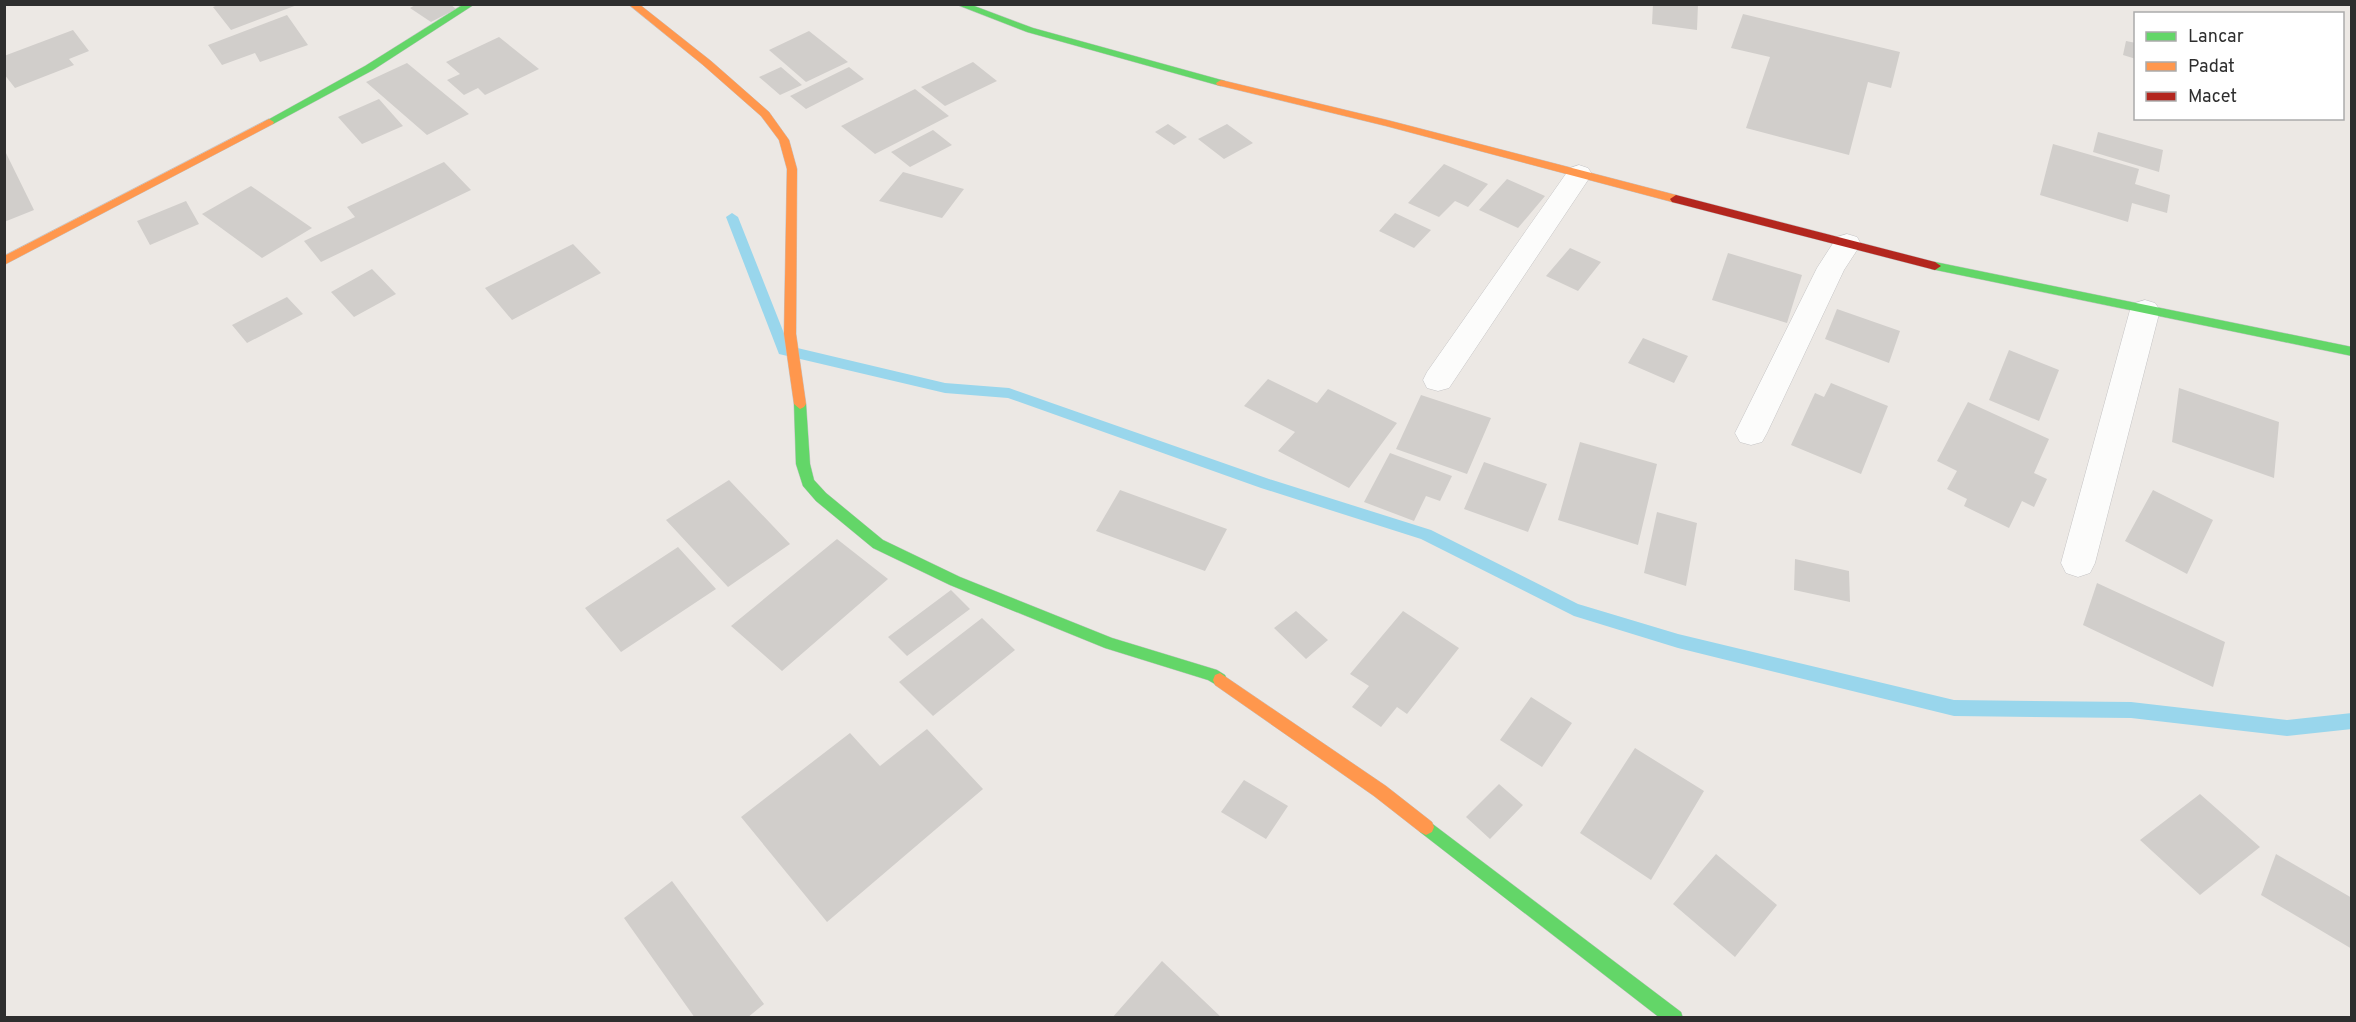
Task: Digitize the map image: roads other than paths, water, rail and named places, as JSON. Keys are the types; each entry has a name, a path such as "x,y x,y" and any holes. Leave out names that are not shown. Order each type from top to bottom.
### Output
{"street":[{"path":"4,261 199,160 369,68 471,4"},
{"path":"632,4 707,63 757,107 784,140 792,169 790,334 799,385 803,464 808,482 821,497 878,544 955,581 1110,644 1212,675 1380,791 1675,1017"},
{"path":"958,4 1030,30 1177,72 1387,123 1928,266 2352,352"},
{"path":"1438,380 1579,174"},
{"path":"1751,433 1831,268 1847,244"},
{"path":"2078,563 2145,310"}],"waterway":[{"path":"732,217 784,350 945,388 1009,393 1266,484 1426,534 1574,609 1678,641 1954,708 2131,710 2287,728 2352,721"}]}
